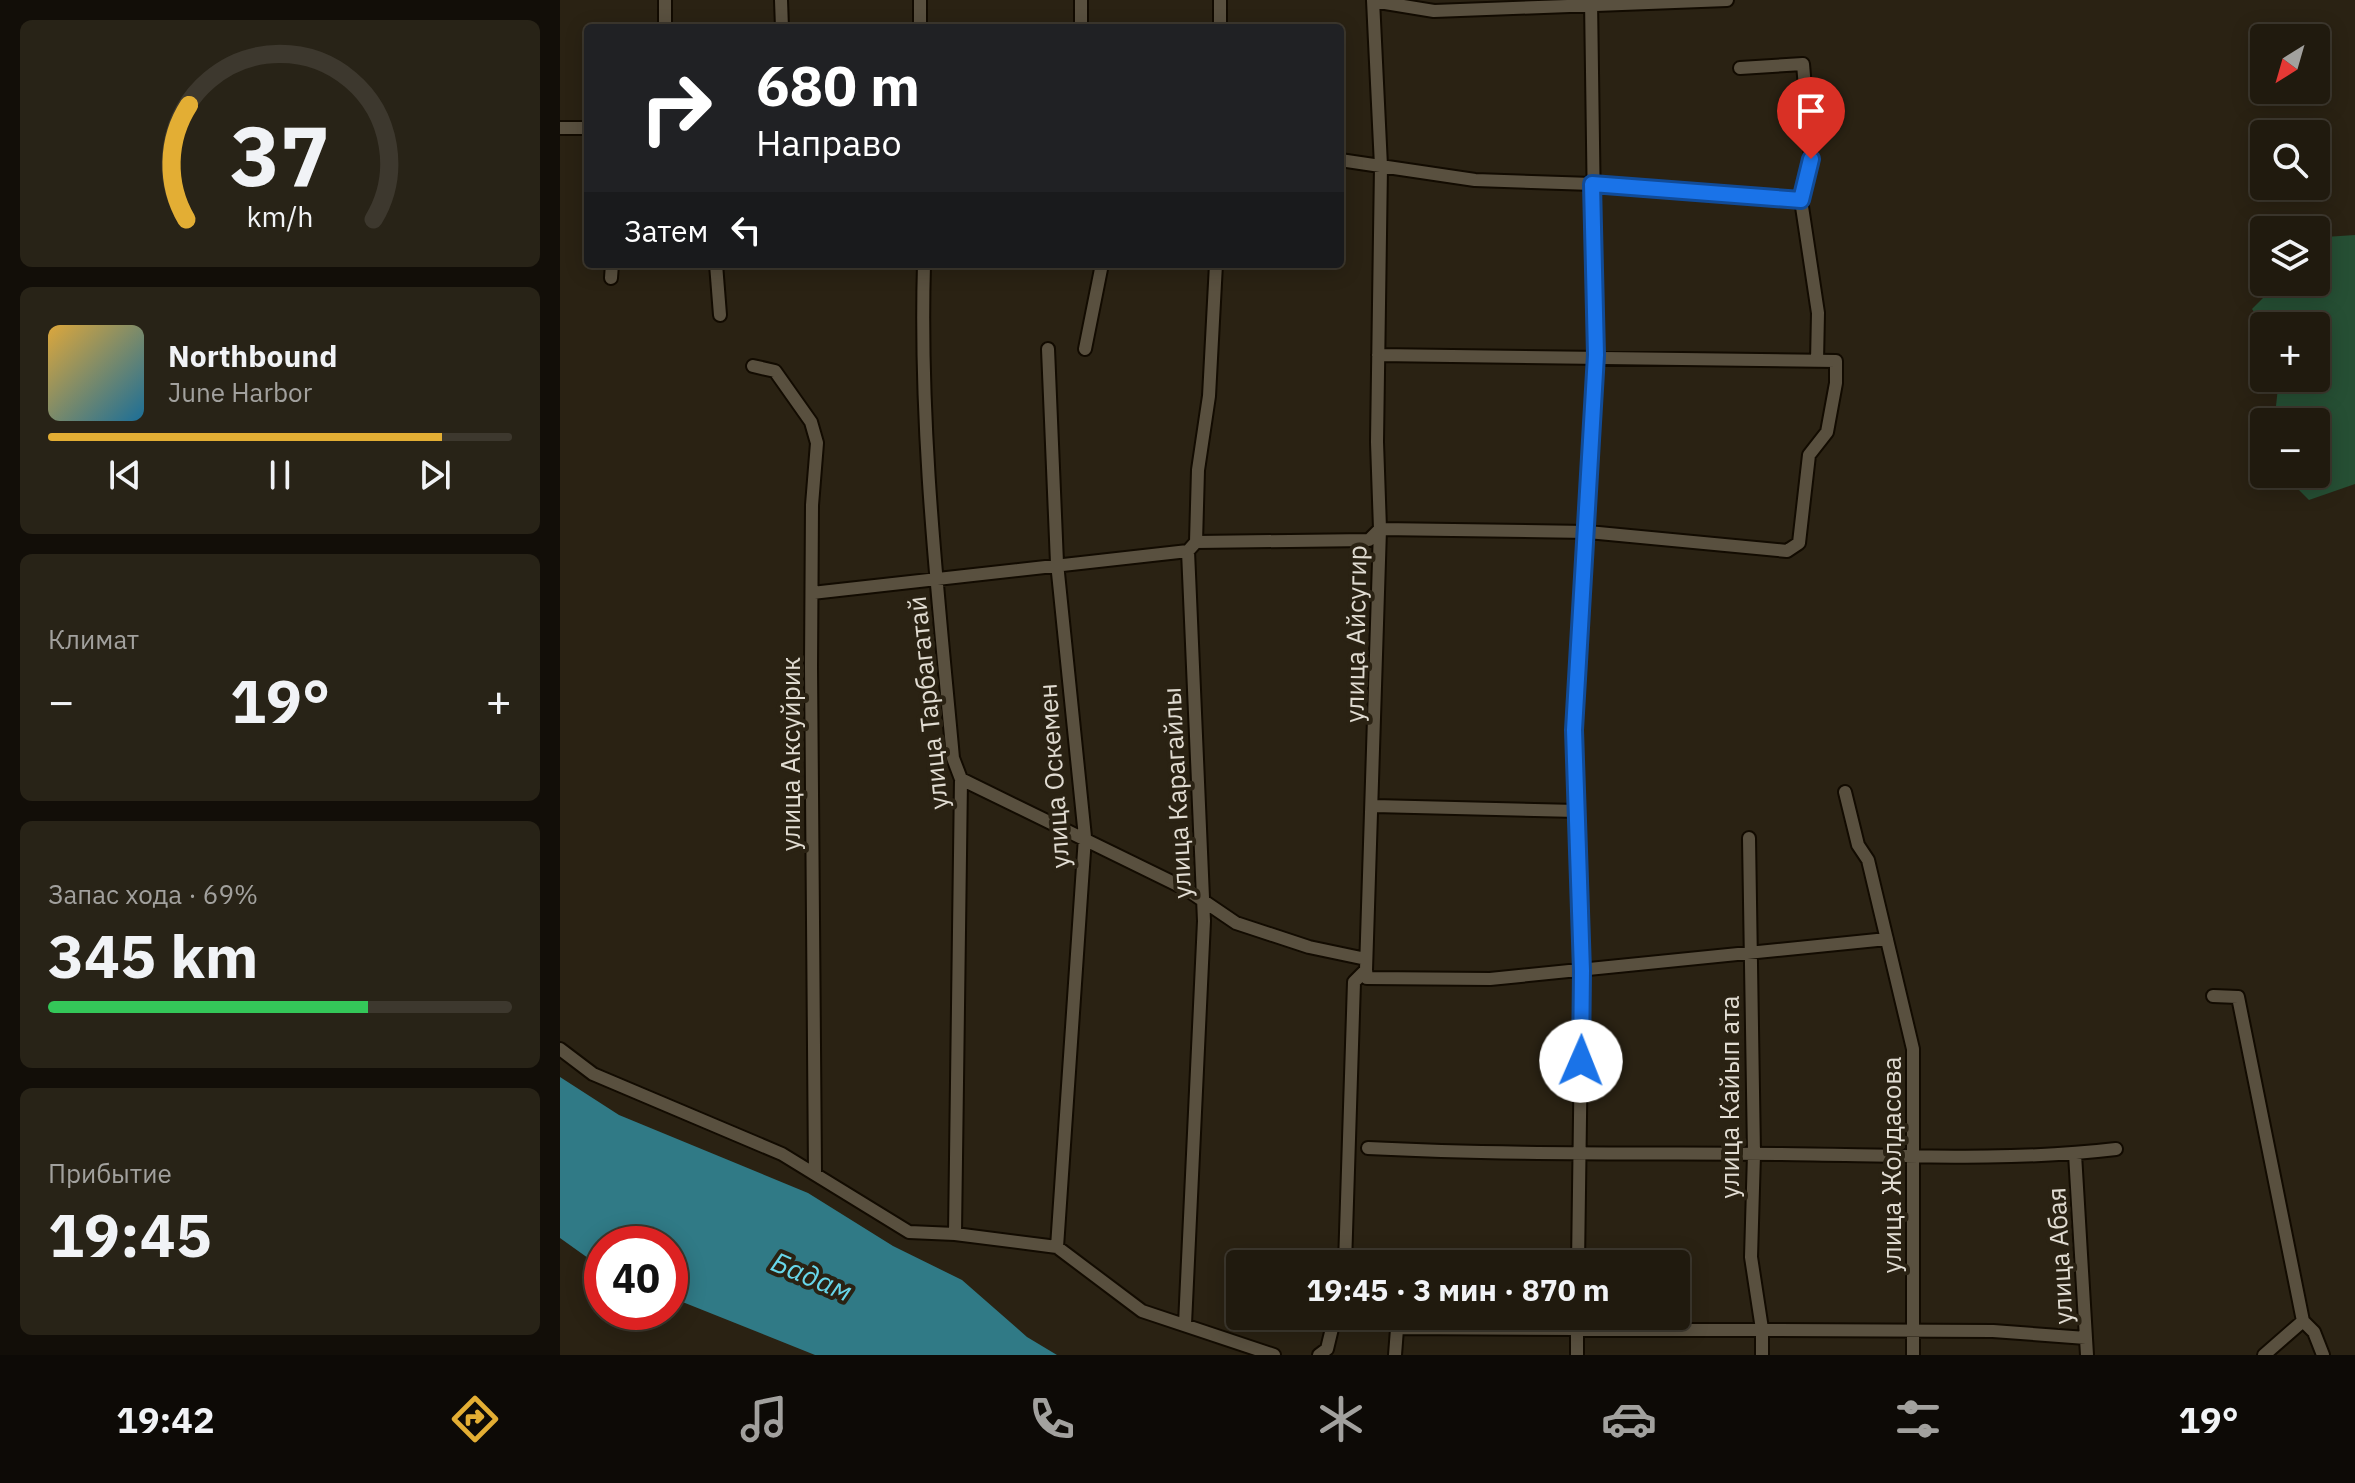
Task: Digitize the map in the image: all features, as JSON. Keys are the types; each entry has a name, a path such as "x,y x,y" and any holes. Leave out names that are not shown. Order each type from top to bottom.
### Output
{"street":[{"path":"665,0 665,24"},
{"path":"781,0 782,24"},
{"path":"920,0 920,24"},
{"path":"1081,0 1081,24"},
{"path":"1220,0 1220,24"},
{"path":"1373,0 1434,11 1591,2 1727,0"},
{"name":"улица Айсугир","path":"1345,1250 1354,982 1366,964 1374,806 1380,529 1378,355 1381,166 1373,0"},
{"path":"1578,1250 1582,971 1574,730 1596,355 1591,2"},
{"path":"1740,68 1803,64 1811,159 1801,200 1818,313 1817,361"},
{"path":"560,128 584,128"},
{"path":"1344,161 1475,180 1592,184 1801,200"},
{"path":"611,278 612,268"},
{"path":"716,268 720,315"},
{"name":"улица Тарбагатай","path":"924,268 921,345 937,576 953,758 961,779 955,1234"},
{"path":"1085,349 1101,268"},
{"name":"улица Карагайлы","path":"1185,1324 1204,921 1192,547 1198,470 1209,396 1216,268"},
{"name":"улица Оскемен","path":"1048,349 1057,563 1085,837 1057,1247"},
{"path":"812,593 1192,547 1369,540 1380,529 1588,532 1787,551 1795,548 1809,455 1827,432 1836,383 1836,361 1596,355 1563,359 1378,355"},
{"name":"улица Аксуйрик","path":"753,366 775,371 811,422 817,443 812,505 815,1173"},
{"path":"961,779 1186,889 1202,903 1236,923 1366,964 1367,978 1490,979 1887,939"},
{"name":"улица Жолдасова","path":"1845,792 1858,845 1868,860 1913,1049 1913,1355"},
{"path":"1374,806 1577,811"},
{"name":"улица Кайып ата","path":"1749,838 1754,1154 1751,1257 1762,1329 1762,1355"},
{"path":"2213,996 2238,997 2303,1321 2314,1332 2323,1355"},
{"path":"560,1049 593,1074 782,1154 909,1232 955,1234 1057,1247 1128,1303 1274,1355"},
{"path":"1368,1148 1490,1154 1580,1151 1913,1155 2075,1154 2116,1149"},
{"name":"улица Абая","path":"2075,1154 2087,1355"},
{"path":"2264,1355 2303,1321"},
{"path":"1690,1326 1993,1331 2086,1338"},
{"path":"1323,1352 1330,1330"},
{"path":"1395,1355 1397,1330"},
{"path":"1577,1330 1577,1355"}],"green space":[{"path":"2355,235 2355,484 2309,500 2297,488 2330,488 2330,408 2276,408 2278,392 2330,392 2330,312 2254,312 2252,309 2265,296 2330,296 2330,237"}],"water":[{"name":"Бадам","path":"560,1077 619,1115 808,1193 893,1246 962,1280 1027,1337 1057,1355 815,1355 688,1304 688,1226 584,1226 584,1255 560,1238"}],"route":[{"path":"1581,1061 1582,971 1574,730 1596,355 1592,184 1801,200 1811,159"}]}
